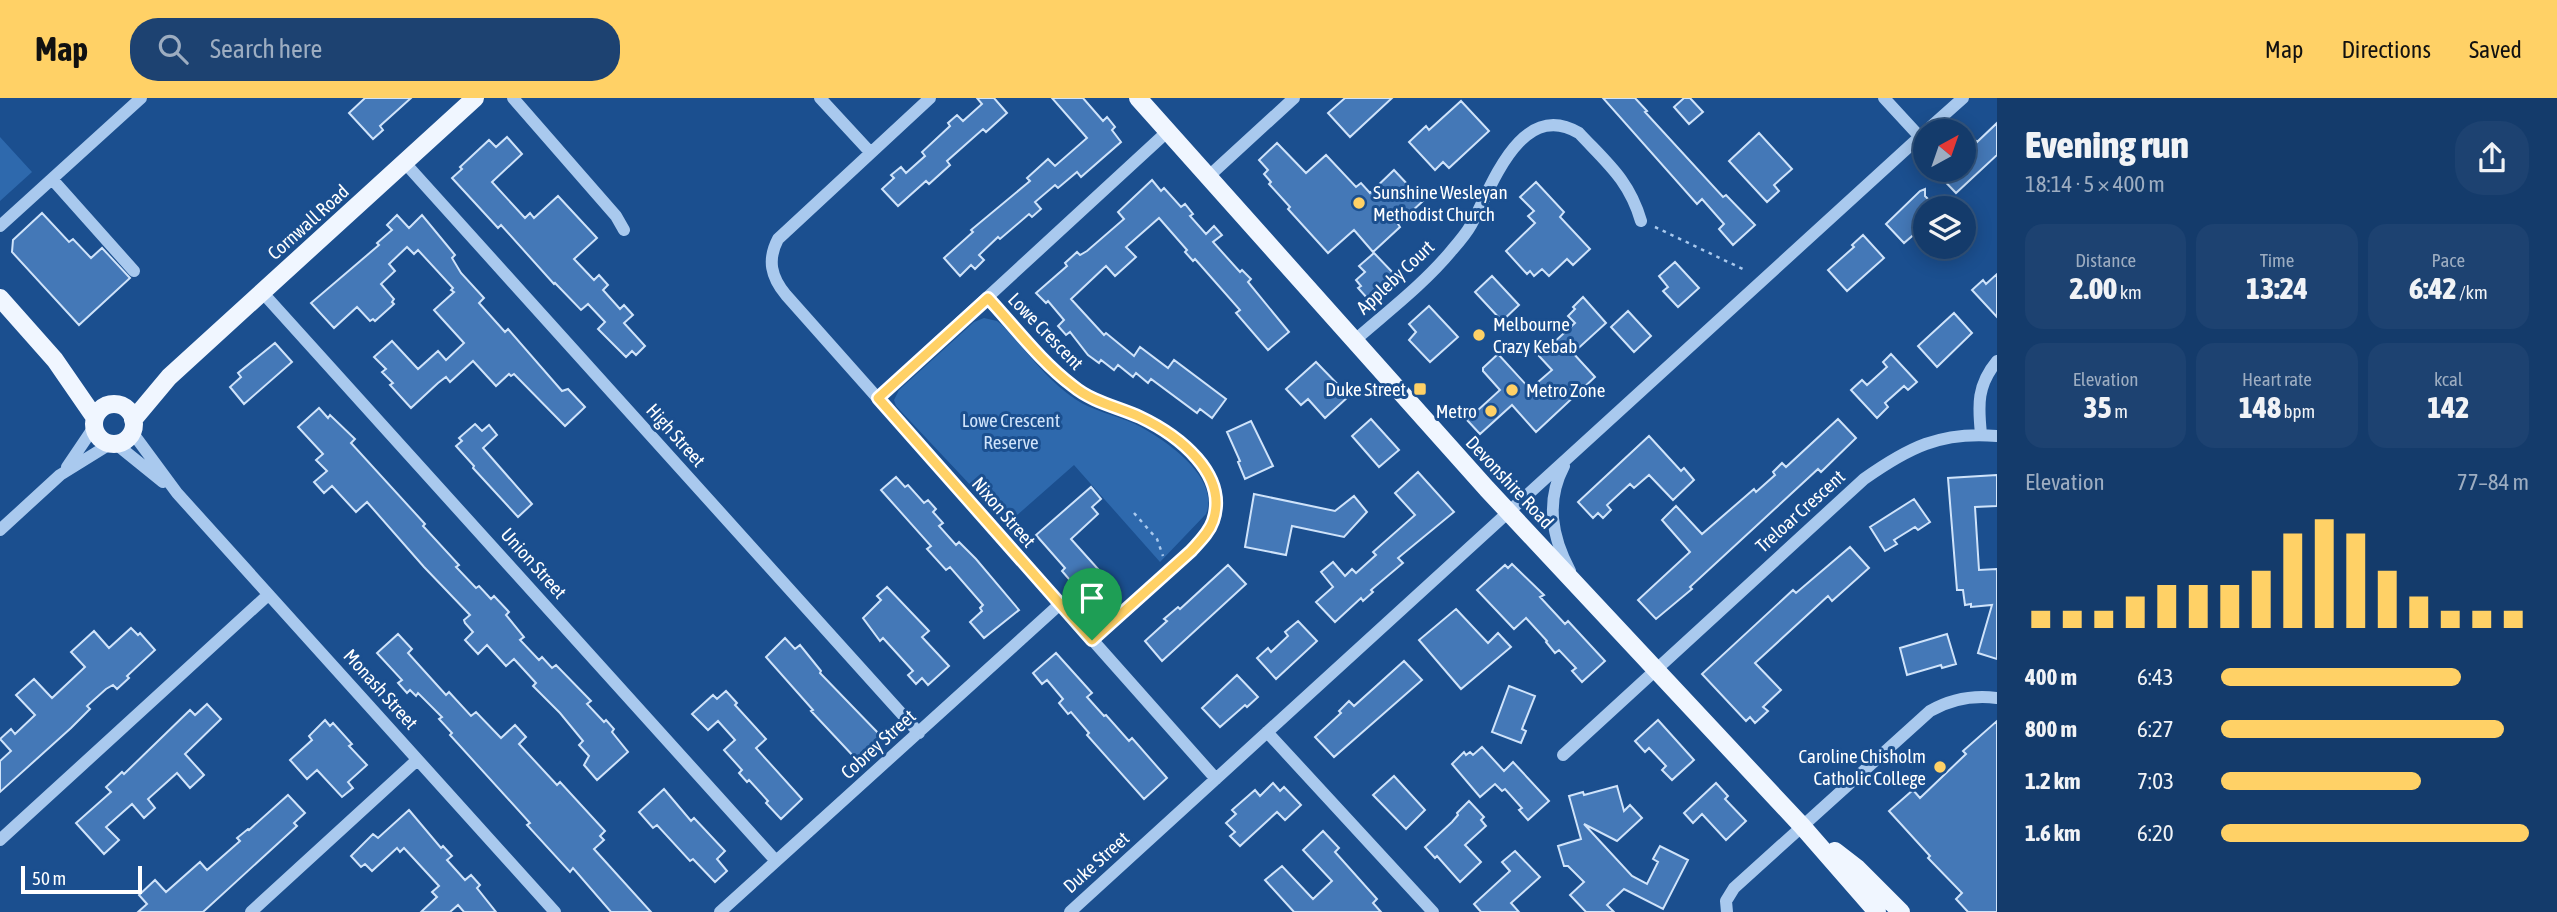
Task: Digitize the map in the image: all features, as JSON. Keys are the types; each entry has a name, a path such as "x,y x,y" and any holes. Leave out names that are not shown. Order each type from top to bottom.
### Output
{"main road":[{"name":"Cornwall Road","path":"133,426 169,377 475,98"},
{"name":"Devonshire Road","path":"1138,98 1508,511 1802,826"},
{"path":"0,298 55,360 94,422 99,438 113,444 127,439 133,426 126,409 114,405 55,360"},
{"name":"Cornwall Road","path":"114,405 169,377"},
{"path":"94,422 100,410 114,405"},
{"path":"1802,826 1877,912"},
{"path":"1802,826 1857,868 1901,912"}],"street":[{"path":"0,226 141,98"},
{"path":"513,98 610,208 624,230"},
{"path":"820,98 870,152 930,98"},
{"path":"1209,177 1294,98"},
{"path":"1884,98 1913,124"},
{"name":"Duke Street","path":"1940,119 1963,98"},
{"name":"Appleby Court","path":"1354,341 1456,246 1471,225 1499,165 1519,139 1534,128 1558,123 1570,126 1579,133 1626,185 1634,197 1641,221"},
{"path":"878,398 1168,131"},
{"name":"Duke Street","path":"1070,912 1913,144"},
{"name":"Nixon Street","path":"870,152 778,239 773,248 771,267 777,285 1216,779"},
{"name":"High Street","path":"405,163 919,733"},
{"path":"52,179 134,271"},
{"name":"Union Street","path":"262,292 776,861"},
{"name":"Lowe Crescent","path":"988,298 1073,387 1159,428 1181,444 1206,470 1214,485 1216,502 1213,520 1198,543 1092,640"},
{"path":"1981,434 1977,402 1990,369 1997,361"},
{"path":"60,475 94,422"},
{"name":"Monash Street","path":"133,426 177,494 555,912"},
{"name":"Treloar Crescent","path":"1563,755 1864,479 1899,454 1940,439 1981,434 1997,436"},
{"path":"0,530 60,475 113,444"},
{"name":"Monash Street","path":"113,444 177,494"},
{"path":"1568,460 1558,478 1551,504 1560,552 1576,583"},
{"path":"0,840 268,596"},
{"name":"Cobrey Street","path":"720,912 1060,604"},
{"path":"1727,912 1726,901 1734,888 1930,711 1955,699 1986,696 1997,698"},
{"path":"1267,732 1433,912"},
{"path":"251,912 417,760"}],"path":[{"path":"1641,221 1747,271"},
{"path":"1134,513 1157,539 1166,574"}],"green space":[{"path":"0,137 32,172 0,201"},
{"name":"Lowe Crescent Reserve","path":"984,318 1002,325 1046,374 1075,399 1147,430 1174,449 1198,473 1208,500 1206,514 1160,562 1074,465 1007,524 896,406 894,400 899,390 974,322"}],"building":[{"path":"365,98 411,98 380,126 383,130 373,139 349,113"},
{"path":"977,98 994,98 1007,113 986,132 983,129 947,161 950,165 929,184 926,181 898,206 882,189 894,178 891,175 901,167 906,173 925,156 922,152 950,126 948,123 957,115 963,121 982,104"},
{"path":"1052,98 1083,98 1103,121 1107,117 1121,142 1081,177 1077,172 1058,188 1055,185 1035,202 1041,209 1032,217 1029,214 1000,239 998,237 979,255 984,260 975,269 971,265 960,276 944,258 973,232 971,230 1030,181 1027,178 1048,159 1055,166 1087,138"},
{"path":"1345,98 1392,98 1350,137 1328,113"},
{"path":"1603,98 1635,98 1723,197 1726,195 1755,225 1733,245 1719,229 1724,224 1702,199 1697,204"},
{"path":"1684,98 1690,98 1703,112 1689,124 1674,107"},
{"path":"1461,101 1489,131 1449,168 1443,162 1435,170 1409,142 1426,126 1429,130"},
{"path":"1997,123 1997,155 1976,174 1976,141"},
{"path":"1759,133 1792,169 1774,185 1779,191 1767,202 1729,161"},
{"path":"507,137 522,154 492,182 525,218 530,213 534,218 558,196 597,238 574,259 594,280 599,275 608,285 603,290 620,309 624,305 633,315 624,323 645,346 636,355 632,351 626,357 598,329 605,322 588,304 581,310 501,225 498,228 452,178 489,140 496,147"},
{"path":"1277,143 1306,173 1326,155 1356,187 1361,183 1370,193 1394,170 1423,201 1373,252 1354,230 1328,253 1288,209 1290,207 1269,184 1271,182 1264,174 1268,170 1259,160"},
{"path":"1152,180 1161,191 1164,188 1181,207 1185,204 1193,214 1190,216 1206,234 1214,226 1222,235 1213,242 1240,272 1242,270 1251,279 1248,282 1289,332 1268,350 1236,313 1240,310 1195,259 1193,261 1185,252 1187,250 1159,218 1126,247 1136,257 1115,276 1106,266 1071,299 1104,335 1106,333 1134,356 1140,347 1168,368 1174,360 1226,399 1212,418 1200,409 1197,413 1151,379 1148,383 1136,373 1133,377 1118,365 1114,370 1101,360 1099,363 1088,355 1070,332 1066,335 1058,326 1064,320 1048,301 1046,303 1036,293 1067,266 1065,263 1077,252 1080,255 1087,251 1124,219 1118,212"},
{"path":"1536,182 1564,212 1560,217 1590,249 1573,265 1567,259 1549,276 1542,269 1534,276 1530,271 1527,274 1506,251 1535,223 1528,216 1534,211 1520,197"},
{"path":"1945,182 1968,182 1956,193"},
{"path":"1925,189 1925,196 1915,196"},
{"path":"1913,198 1913,235 1904,243 1886,224"},
{"path":"42,213 69,242 73,239 91,258 102,248 130,278 79,325 12,252 13,240"},
{"path":"397,215 409,228 422,215 455,255 452,258 461,273 484,298 479,303 505,332 508,329 562,391 568,389 585,407 565,426 514,374 509,374 496,386 473,361 450,382 446,377 438,383 411,408 390,385 393,383 382,372 386,369 374,357 392,341 418,369 438,351 446,360 464,343 434,310 454,292 451,290 453,288 418,250 414,254 407,247 389,264 395,271 381,284 394,299 394,304 375,321 370,321 357,307 334,328 311,303 379,245 377,243 392,230 387,225"},
{"path":"1863,235 1884,258 1847,291 1828,270 1854,247 1852,245"},
{"path":"1374,253 1395,275 1368,299 1358,288 1361,286 1356,280 1365,272 1359,266"},
{"path":"1675,262 1699,288 1678,307 1663,291 1668,287 1659,276"},
{"path":"1997,274 1997,317 1972,290 1983,280 1986,284"},
{"path":"1492,276 1519,305 1502,321 1475,292"},
{"path":"1583,297 1606,323 1573,353 1595,377 1536,432 1512,405 1480,434 1467,420 1500,390 1483,368 1498,354 1530,389 1552,370 1539,356 1575,323 1568,316"},
{"path":"1429,306 1458,337 1430,362 1409,340 1416,332 1409,324"},
{"path":"1628,311 1651,336 1634,352 1611,327"},
{"path":"1954,313 1972,333 1937,367 1918,346"},
{"path":"275,343 292,362 244,404 230,387 241,377 238,373"},
{"path":"1891,354 1917,382 1908,390 1904,386 1885,403 1888,407 1877,418 1851,390 1862,380 1867,385 1887,367 1883,362"},
{"path":"1316,362 1349,396 1325,418 1308,399 1301,405 1286,389"},
{"path":"319,408 355,439 351,443 425,524 423,526 459,565 456,567 476,588 479,586 491,599 494,596 509,612 506,615 524,637 520,640 539,660 542,657 552,668 556,665 591,701 587,704 614,729 612,732 628,752 597,780 584,765 589,756 579,745 583,741 533,686 536,683 514,659 506,666 487,645 478,654 465,640 473,632 464,620 470,615 367,502 356,512 332,486 324,493 314,482 327,471 316,460 323,454 298,427"},
{"path":"1371,419 1399,450 1379,467 1352,436"},
{"path":"1838,419 1856,438 1821,472 1818,469 1690,587 1692,589 1656,619 1638,600 1690,552 1662,520 1676,506 1702,534 1754,489 1756,492 1775,475 1773,472 1782,463 1786,467"},
{"path":"1251,421 1273,466 1245,479 1227,432"},
{"path":"475,424 482,431 489,425 497,435 483,448 532,504 518,517 456,446 462,441 459,438"},
{"path":"1649,436 1681,471 1684,468 1694,480 1673,500 1649,475 1634,488 1630,484 1607,505 1611,510 1603,518 1598,513 1593,518 1578,502"},
{"path":"1418,472 1454,512 1398,558 1403,563 1371,590 1373,592 1363,601 1361,598 1335,622 1316,602 1333,587 1321,572 1333,562 1345,576 1352,569 1356,573 1376,555 1373,552 1415,515 1395,493"},
{"path":"1997,475 1997,506 1975,507 1979,570 1997,569 1997,659 1978,653 1992,605 1965,605 1963,590 1957,590 1948,478"},
{"path":"896,477 905,487 908,485 924,503 928,500 936,509 933,512 943,523 939,526 956,545 959,542 976,559 1019,610 984,638 970,622 982,611 980,608 983,605 950,567 946,570 927,549 931,546 881,490"},
{"path":"1091,487 1101,499 1092,507 1098,514 1071,539 1115,588 1092,609 1062,571 1065,568 1036,535"},
{"path":"1254,494 1335,511 1354,496 1367,512 1344,537 1292,526 1286,555 1245,547"},
{"path":"1914,499 1930,522 1918,530 1915,527 1894,540 1897,544 1885,551 1870,527"},
{"path":"1850,547 1869,568 1832,601 1828,596 1755,663 1781,690 1763,707 1768,711 1755,723 1750,717 1746,721 1702,674 1793,590 1796,593"},
{"path":"1512,564 1544,595 1540,597 1565,624 1568,621 1605,661 1582,682 1572,671 1576,668 1559,650 1555,653 1526,618 1514,629 1477,590 1505,565 1508,568"},
{"path":"1228,565 1246,584 1162,661 1145,641 1167,621 1164,619 1178,607 1180,609"},
{"path":"887,587 929,631 922,637 949,666 928,685 922,678 916,684 908,675 913,671 883,638 880,641 863,618 881,600 877,596"},
{"path":"1456,609 1488,643 1498,633 1511,647 1461,689 1419,640"},
{"path":"1298,621 1317,641 1276,679 1257,658 1268,648 1271,652 1288,636 1285,632"},
{"path":"131,628 138,635 140,633 155,650 117,689 113,685 87,706 90,709 71,728 0,792 0,761 11,751 0,739 11,729 15,734 35,715 16,695 34,679 52,698 85,667 71,652 94,631 109,648"},
{"path":"398,634 412,649 408,653 446,695 449,692 471,716 476,712 501,738 515,725 526,737 519,744 557,785 560,782 605,831 600,836 604,840 594,849 651,912 611,912 573,868 570,872 527,825 530,823 450,735 452,733 439,719 442,717 418,693 416,696 410,690 407,693 398,683 402,680 377,653"},
{"path":"1947,634 1956,664 1942,668 1941,665 1907,675 1900,648"},
{"path":"785,638 795,649 800,645 820,673 881,736 856,759 766,657"},
{"path":"1056,653 1092,693 1087,697 1129,741 1132,738 1167,778 1144,799 1087,735 1089,733 1071,712 1068,714 1059,703 1063,699 1047,680 1042,684 1033,673"},
{"path":"1404,661 1422,680 1334,757 1315,737 1341,713 1339,711 1349,701 1354,706"},
{"path":"1237,675 1258,697 1220,727 1202,708"},
{"path":"1509,686 1535,696 1522,729 1526,731 1521,743 1492,732"},
{"path":"726,691 766,739 756,748 802,799 781,819 749,780 747,782 739,773 742,770 724,750 735,740 718,721 708,730 692,714 713,695 717,699"},
{"path":"207,704 221,719 185,754 204,775 190,788 177,773 148,799 155,808 144,818 132,804 106,827 119,840 104,854 76,823 111,792 106,787 122,772 124,774 190,710 195,715"},
{"path":"325,720 330,726 333,723 367,765 348,782 353,788 342,797 317,770 307,779 290,760 312,740 309,736"},
{"path":"1658,720 1694,760 1672,780 1662,770 1666,766 1649,748 1645,752 1635,741"},
{"path":"1997,721 1997,912 1968,912 1956,899 1962,893 1928,858 1930,856 1889,811 1913,790 1920,798 1966,754 1963,751"},
{"path":"1482,747 1504,771 1513,762 1549,801 1528,820 1519,810 1522,808 1505,789 1502,791 1495,784 1480,797 1452,764 1464,752 1466,755 1470,752 1473,755"},
{"path":"1394,776 1425,810 1406,829 1373,795"},
{"path":"1273,783 1280,791 1284,787 1301,805 1285,820 1277,812 1240,846 1230,836 1235,832 1226,823 1236,814 1232,810 1255,790 1260,796"},
{"path":"1716,783 1728,796 1725,799 1746,821 1726,840 1702,814 1693,823 1684,813"},
{"path":"1617,786 1624,811 1630,805 1642,818 1617,841 1584,824 1632,876 1647,884 1658,862 1653,859 1660,846 1688,860 1663,909 1624,889 1607,905 1614,912 1586,912 1570,895 1584,882 1568,866 1564,866 1558,846 1581,839 1569,796"},
{"path":"664,789 691,821 694,818 725,851 717,859 727,871 715,882 693,859 690,861 657,825 653,828 639,812"},
{"path":"288,795 305,813 294,823 297,826 203,912 138,912 147,904 139,895 155,880 166,892 200,862 207,870 240,841 237,838"},
{"path":"1469,801 1484,817 1481,820 1486,826 1465,845 1481,862 1460,882 1437,856 1435,858 1425,847 1452,822"},
{"path":"409,810 441,848 443,846 452,856 447,860 465,880 471,875 480,885 477,888 496,912 464,912 458,905 450,912 421,912 437,897 432,892 439,886 404,848 400,852 397,848 372,871 365,864 361,867 351,856 373,834 378,838"},
{"path":"1323,831 1339,848 1335,852 1377,899 1373,903 1381,912 1294,912 1265,880 1282,866 1313,899 1332,881 1303,850"},
{"path":"1515,851 1540,877 1511,903 1519,912 1481,912 1474,904 1510,871 1502,862"}],"place":[{"name":"Sunshine Wesleyan Methodist Church","path":"1359,203"},
{"name":"Melbourne Crazy Kebab","path":"1479,335"},
{"name":"Duke Street","path":"1420,389"},
{"name":"Metro Zone","path":"1512,390"},
{"name":"Metro","path":"1491,411"},
{"name":"Caroline Chisholm Catholic College","path":"1940,767"}],"route":[{"path":"988,298 1073,387 1159,428 1195,457 1214,485 1216,502 1213,520 1206,535 1092,640 878,398 988,298"}]}
